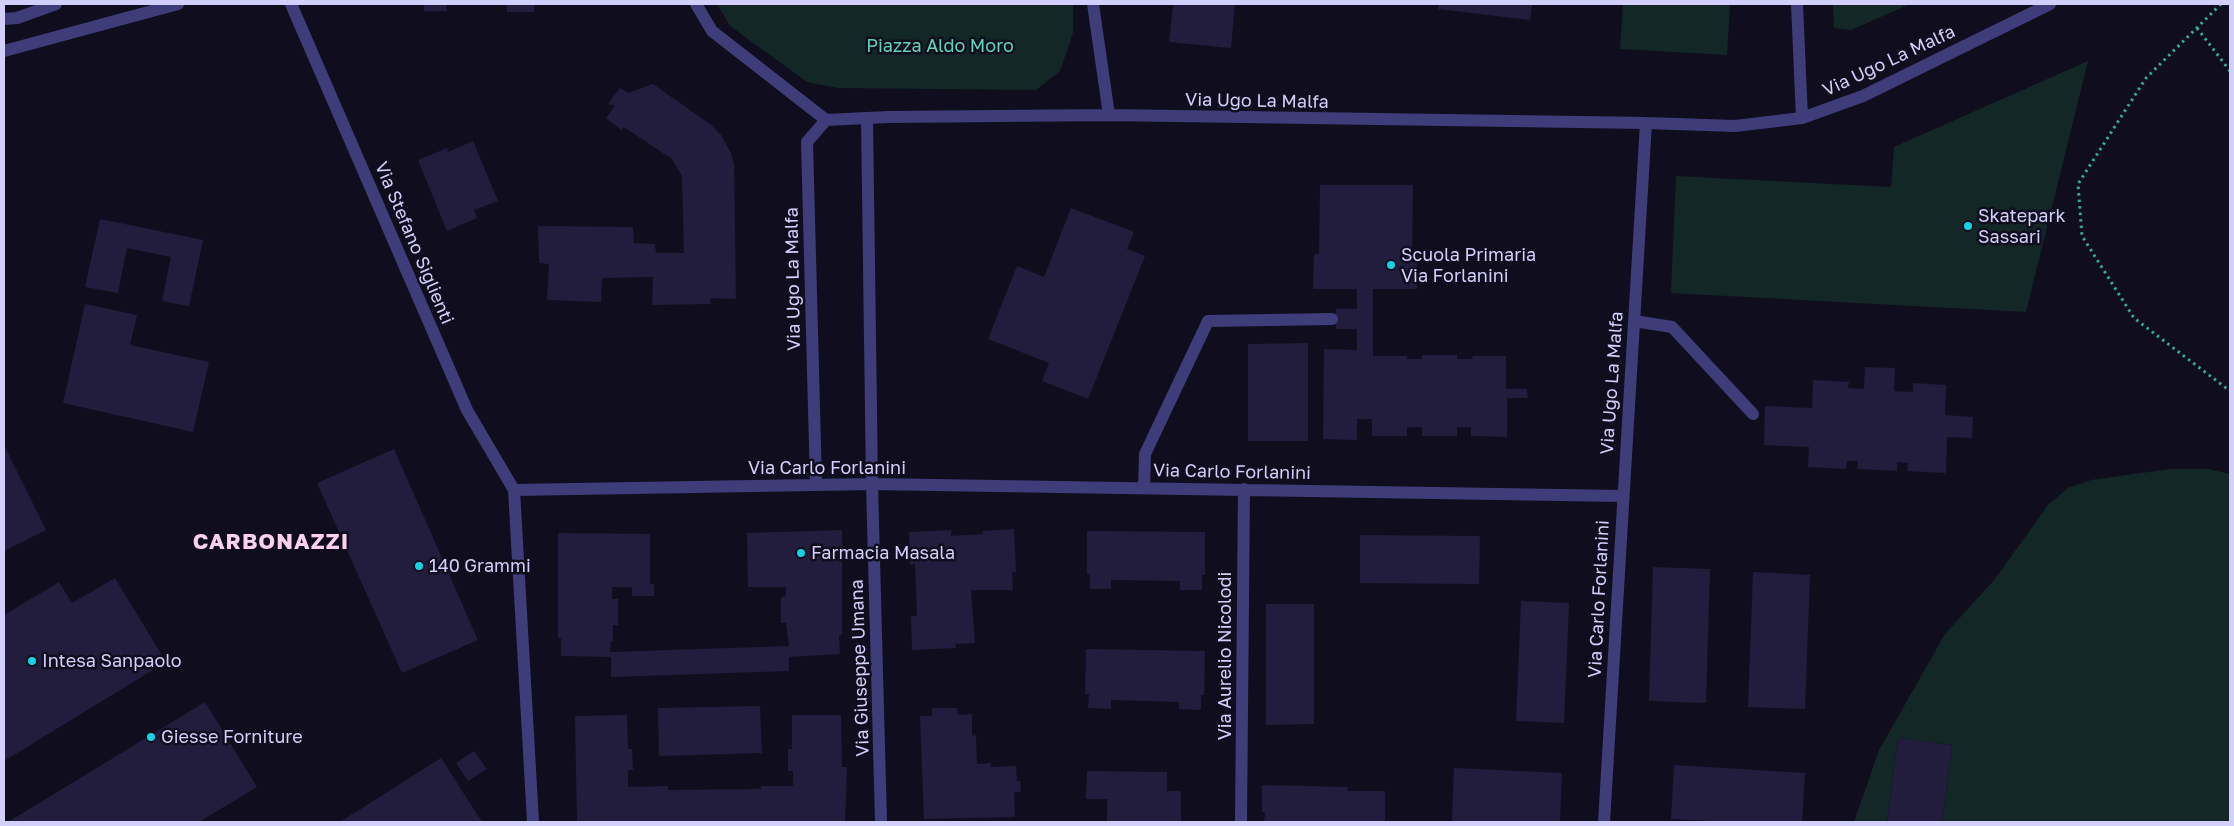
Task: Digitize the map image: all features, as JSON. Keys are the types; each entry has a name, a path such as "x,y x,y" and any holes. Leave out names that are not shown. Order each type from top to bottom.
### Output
{"street":[{"path":"4,19 17,18 56,4"},
{"path":"4,50 178,4"},
{"name":"Via Stefano Siglienti","path":"291,4 467,410 514,490"},
{"path":"696,4 712,30 826,120"},
{"path":"1093,4 1109,115"},
{"path":"1797,4 1802,118"},
{"name":"Via Ugo La Malfa","path":"816,484 807,142 826,120 1109,115 1735,126 1802,118 1863,96 2050,4"},
{"path":"867,118 872,484"},
{"name":"Via Ugo La Malfa","path":"1622,496 1646,123"},
{"path":"1144,488 1144,454 1208,321 1332,319"},
{"path":"1634,321 1672,327 1753,414"},
{"name":"Via Carlo Forlanini","path":"514,490 872,484 1622,496 1604,822"},
{"name":"Via Giuseppe Umana","path":"872,484 881,822"},
{"name":"Via Aurelio Nicolodi","path":"1241,822 1244,489"},
{"path":"514,490 534,822"}],"path":[{"path":"2221,4 2146,78 2078,184 2082,236 2134,318 2230,391"},
{"path":"2197,28 2230,70"}],"green space":[{"name":"Piazza Aldo Moro","path":"717,4 1073,4 1073,33 1060,71 1036,90 838,88 807,82 730,26"},
{"path":"1623,4 1730,4 1727,55 1620,49"},
{"path":"1833,4 1910,4 1851,30 1834,28"},
{"path":"2088,61 2026,312 1671,293 1676,176 1891,187 1894,147"},
{"path":"2170,469 2208,469 2230,474 2230,822 1942,822 1952,745 1898,738 1887,822 1854,822 1879,750 1945,634 1995,579 2048,505 2068,488 2091,480"}],"building":[{"path":"424,4 446,4 447,11 424,11"},
{"path":"507,4 534,4 534,12 507,12"},
{"path":"1173,4 1235,4 1231,48 1169,42"},
{"path":"1439,4 1532,4 1530,20 1438,9"},
{"path":"653,84 710,124 721,135 731,153 734,164 736,299 710,298 711,304 652,305 653,277 602,278 601,302 547,300 549,264 539,263 538,226 633,227 634,243 655,244 656,253 684,253 682,176 672,159 624,127 621,130 606,118 615,106 608,104 620,88 628,93"},
{"path":"473,141 498,201 474,210 477,218 447,231 418,160 447,148 448,152"},
{"path":"1320,185 1413,185 1412,254 1417,254 1417,289 1373,289 1373,356 1407,356 1407,359 1422,359 1422,355 1457,355 1457,359 1472,359 1473,356 1506,356 1506,389 1527,389 1528,398 1507,398 1507,437 1471,436 1471,427 1457,427 1457,436 1422,436 1422,427 1407,427 1407,436 1372,436 1372,419 1357,419 1357,440 1323,439 1324,349 1357,350 1357,329 1336,329 1336,309 1357,309 1357,289 1313,289 1314,254 1319,254"},
{"path":"1071,208 1134,232 1127,249 1145,256 1088,399 1042,381 1049,363 988,339 1017,266 1044,277"},
{"path":"100,219 203,240 189,306 162,301 171,257 127,248 118,293 85,287"},
{"path":"85,304 137,315 130,345 209,362 193,432 63,403"},
{"path":"1308,343 1308,441 1248,441 1248,344"},
{"path":"1865,367 1895,368 1894,391 1913,392 1913,383 1946,385 1945,415 1973,417 1972,438 1947,437 1946,473 1907,471 1908,463 1897,462 1897,471 1857,469 1858,461 1847,461 1846,469 1808,467 1809,447 1764,445 1765,406 1812,408 1813,380 1849,382 1848,388 1864,389"},
{"path":"4,445 46,530 4,551"},
{"path":"394,449 478,640 402,673 317,483"},
{"path":"1014,529 1016,572 1012,572 1013,590 971,590 975,643 955,644 956,648 912,650 911,616 917,616 915,564 910,565 909,532 951,530 951,536 983,534 983,531"},
{"path":"842,530 842,635 839,635 840,654 789,657 789,671 611,677 611,657 561,656 561,638 558,638 558,533 650,534 650,584 654,584 654,596 632,596 632,587 612,587 612,599 618,599 618,625 613,625 613,641 611,641 610,652 789,646 786,623 781,623 781,597 786,596 786,587 748,587 747,533"},
{"path":"1087,531 1205,532 1205,575 1202,575 1202,590 1180,590 1180,581 1111,580 1111,589 1090,589 1090,575 1087,574"},
{"path":"1360,535 1480,536 1479,584 1360,583"},
{"path":"1653,567 1710,569 1706,703 1649,701"},
{"path":"1753,572 1810,575 1805,709 1748,707"},
{"path":"115,578 166,662 4,761 4,615 59,582 72,603"},
{"path":"1521,601 1569,603 1564,723 1516,721"},
{"path":"1266,604 1314,604 1314,724 1266,725"},
{"path":"1086,649 1205,651 1204,695 1201,695 1201,710 1179,709 1179,702 1111,700 1111,709 1088,708 1089,694 1085,694"},
{"path":"205,702 257,787 199,822 8,822"},
{"path":"760,706 762,753 659,756 658,708"},
{"path":"932,708 957,708 958,715 972,714 972,736 976,735 977,764 991,763 991,767 1016,766 1017,781 1020,781 1021,792 1014,792 1015,817 924,819 920,716 932,716"},
{"path":"627,715 628,749 632,749 633,770 628,770 628,787 668,786 668,790 761,789 761,786 793,786 793,771 788,771 788,749 792,749 792,715 841,715 842,767 847,767 845,822 577,822 575,716"},
{"path":"1898,738 1952,745 1942,822 1887,822"},
{"path":"474,751 487,769 468,781 456,763"},
{"path":"441,758 482,822 340,822"},
{"path":"1674,765 1805,773 1802,822 1729,822 1671,819"},
{"path":"1454,768 1562,773 1560,822 1452,822"},
{"path":"1087,771 1167,772 1167,791 1181,791 1181,822 1107,822 1107,799 1086,799"},
{"path":"1262,785 1348,787 1347,791 1385,791 1385,822 1264,822 1265,812 1262,812"}],"place":[{"name":"Skatepark Sassari","path":"1968,226"},
{"name":"Scuola Primaria Via Forlanini","path":"1391,265"},
{"name":"Farmacia Masala","path":"801,553"},
{"name":"140 Grammi","path":"419,566"},
{"name":"Intesa Sanpaolo","path":"32,661"},
{"name":"Giesse Forniture","path":"151,737"}],"district":[{"name":"CARBONAZZI","path":"271,542"}]}
